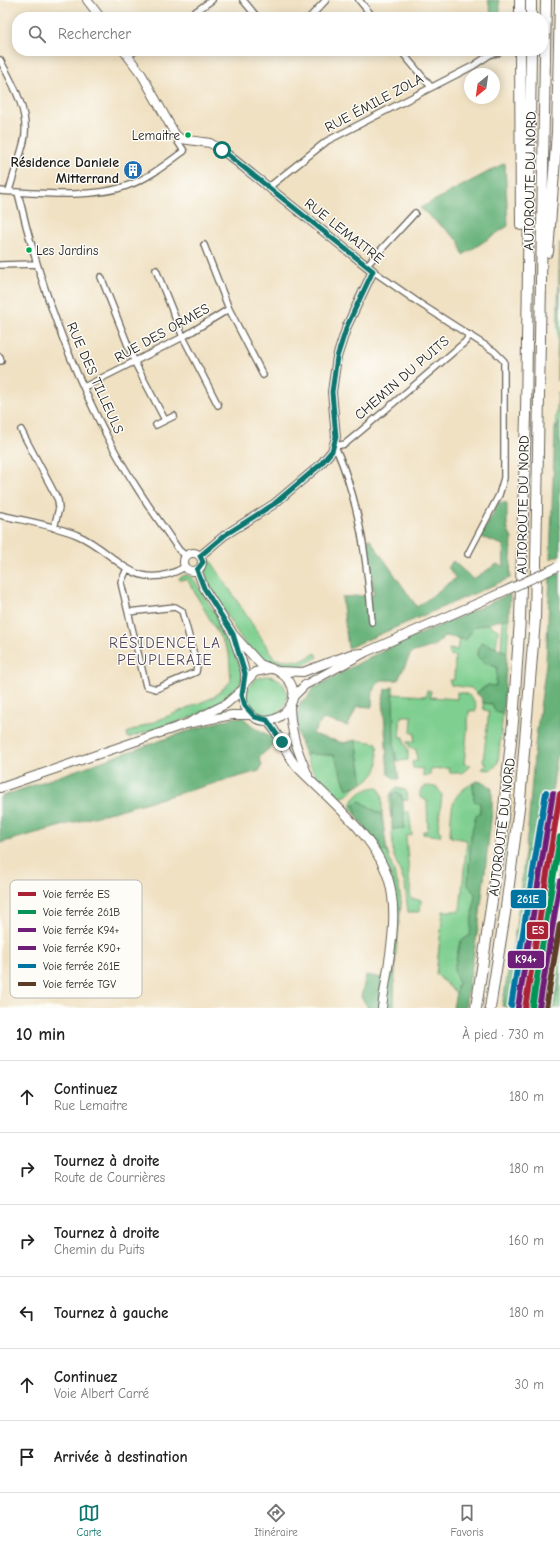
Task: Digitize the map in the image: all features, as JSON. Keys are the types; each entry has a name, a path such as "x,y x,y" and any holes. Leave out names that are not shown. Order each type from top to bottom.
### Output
{"highway":[{"path":"520,0 520,12"},
{"path":"531,0 531,12"},
{"name":"AUTOROUTE DU NORD","path":"546,0 546,12"},
{"path":"557,132 560,0"},
{"path":"520,56 521,258 525,445"},
{"name":"AUTOROUTE DU NORD","path":"476,1008 492,909 512,729 520,619 525,445 531,56"},
{"name":"AUTOROUTE DU NORD","path":"490,1008 513,863 528,709 535,613 545,56"},
{"path":"541,320 551,226 560,102"}],"street":[{"path":"87,0 96,12"},
{"path":"195,12 212,0"},
{"path":"243,0 253,12"},
{"path":"359,0 369,12"},
{"path":"314,12 322,1"},
{"path":"0,191 18,193 101,192 129,185 147,177 184,151 178,142 178,137 171,129 154,95 128,56"},
{"path":"405,56 431,86"},
{"name":"RUE ÉMILE ZOLA","path":"269,187 327,141 431,86 473,66 488,56"},
{"path":"0,60 23,110 24,120 24,140 9,191"},
{"name":"RUE LEMAITRE","path":"178,137 215,146 370,268 419,303 470,335 502,358 504,361 504,478 499,495 468,554"},
{"name":"RUE DES TILLEULS","path":"18,193 36,264 60,332 84,387 111,443 136,486 179,550 186,556"},
{"path":"372,622 364,544 342,463 335,446 332,392 337,357 347,326 370,268 415,213"},
{"path":"204,245 230,309 263,375"},
{"path":"0,265 36,264"},
{"path":"156,270 183,337 218,405"},
{"path":"101,277 135,363 165,420"},
{"name":"RUE DES ORMES","path":"84,387 135,363 230,309"},
{"name":"CHEMIN DU PUITS","path":"200,556 225,535 274,504 320,465 335,446 345,444 356,435 465,342 470,335"},
{"path":"156,425 174,416"},
{"path":"21,430 58,500 59,508 54,528"},
{"path":"0,515 75,534 91,541 127,569 144,575 163,577 185,567"},
{"path":"194,554 200,556 203,562 197,570 190,571 185,567 183,562 186,556 194,554"},
{"path":"293,697 306,685 366,652 494,596 558,566"},
{"path":"127,569 122,582 128,612 146,686 156,689 196,672 197,666 182,610 175,607 128,612"},
{"path":"197,570 204,588 233,634 260,664 274,670 290,682 293,697 290,707 291,728 294,741 309,778"},
{"path":"233,634 245,674 243,701 252,715"},
{"path":"0,788 186,724 226,704 255,672 274,670 292,673 308,671 351,654 366,652"},
{"path":"186,724 232,715 252,715 267,720 278,718 290,707"},
{"path":"267,720 278,734 291,759 361,831 375,852 390,886 393,914 382,1008"}],"green space":[{"path":"488,0 499,0 500,12 491,12"},
{"path":"505,163 508,226 463,255 459,241 420,208"},
{"path":"560,243 560,309 558,306"},
{"path":"558,306 560,309 560,377 557,381"},
{"path":"558,393 560,396 560,422 555,431"},
{"path":"560,422 560,555 550,559 555,431"},
{"path":"499,502 507,503 507,527 512,539 510,578 348,648 342,597 374,595 367,541 369,538 417,607 456,578 448,567 453,561 473,579 497,564 504,567 503,545 481,537"},
{"path":"211,561 275,659 301,661 316,653 318,657 300,668 268,664 260,661 247,647 239,635 209,582 206,572 207,566"},
{"path":"560,572 560,738 519,1008 502,1006 516,927 528,828 535,745 546,664 550,576"},
{"path":"188,575 195,581 229,636 242,673 239,686 227,699 201,713 128,738 127,733 214,697 231,681 229,653 187,579 180,580 179,578"},
{"path":"510,594 509,618 474,627 466,640 445,636 434,646 411,653 398,680 381,680 373,690 372,707 357,706 348,726 323,719 312,734 343,743 356,740 363,783 347,789 334,755 305,754 298,734 297,716 300,702 307,699 312,689 370,657"},
{"path":"509,618 507,652 501,650 503,620"},
{"path":"488,624 498,630 496,648 481,643 477,656 484,663 497,667 496,687 488,685 476,693 471,688 451,685 449,680 454,680 455,656 450,655 449,649 457,650 459,638 466,640 473,627"},
{"path":"481,642 507,652 503,713 495,711 492,704 483,703 481,697 476,693 488,685 496,686 497,667 484,663 477,656"},
{"path":"271,676 278,679 284,685 287,696 286,704 278,713 271,716 263,716 256,713 248,704 247,692 250,685 259,677"},
{"path":"393,687 394,748 399,779 395,779 388,774 383,699 385,690"},
{"path":"427,690 431,691 430,697 457,699 457,692 469,695 474,700 476,711 469,711 464,764 471,765 462,773 450,773 449,768 430,770 430,775 423,776 423,769 413,768 412,762 417,761 416,749 411,749 407,742 414,742 415,733 411,733 412,716 401,716 399,737 404,737 404,742 408,750 408,760 397,761 394,748 393,694 426,696"},
{"path":"483,703 492,704 495,711 503,713 498,762 495,767 490,770 482,769 487,764 483,762 489,711 484,710"},
{"path":"243,717 251,725 277,742 259,757 262,765 259,771 0,843 0,797 182,733 232,718"},
{"path":"356,740 377,743 378,766 373,775 363,783"},
{"path":"305,754 334,755 347,788 357,785 343,797 337,797 331,794 320,782"},
{"path":"477,781 486,783 492,789 492,811 479,922 465,1008 453,1008 458,982 454,970 460,942 470,935 475,894 468,885 471,836 476,815 480,813 480,803 474,801 473,783"},
{"path":"473,783 474,800 480,803 480,813 476,815 471,836 468,885 475,894 470,935 460,942 454,969 458,982 456,993 436,974 443,911 460,911 467,840 451,837 450,833 453,804 460,793"},
{"path":"426,786 437,787 442,795 438,829 441,833 440,836 423,834 423,831 428,831 427,801 420,797 420,791"},
{"path":"378,787 382,796 382,815 360,801 354,805 357,816 351,808 354,800 364,790"},
{"path":"396,788 406,790 408,800 403,800 401,794 392,809 391,818 390,797"},
{"path":"397,791 403,800 404,828 392,829 392,794"},
{"path":"360,801 382,815 387,851 380,851 357,816 354,804"},
{"path":"404,812 409,812 412,835 406,836 411,899 421,900 420,912 408,912 405,884 393,854 392,829 404,828"},
{"path":"380,851 387,851 399,888 401,903 395,961 391,961 393,882"},
{"path":"560,863 560,974 554,1008 536,1008"},
{"path":"391,961 395,961 394,1008 367,1008 361,997 366,975 388,979"},
{"path":"560,974 560,1008 554,1008"}],"rail line":[{"name":"261E","path":"511,1006 546,792"},
{"name":"K94+","path":"518,1007 553,793"},
{"name":"ES","path":"525,1008 560,794"},
{"name":"261B","path":"532,1008 560,837"},
{"name":"K90+","path":"539,1008 560,881"},
{"name":"TGV","path":"546,1008 560,924"}],"place":[{"name":"Lemaitre","path":"188,135"},
{"name":"Résidence Daniele Mitterrand","path":"133,170"},
{"name":"Les Jardins","path":"29,250"}],"district":[{"name":"RÉSIDENCE LA PEUPLERAIE","path":"165,652"}],"route":[{"path":"222,150 373,271 347,326 337,357 332,392 332,409 336,437 335,446 320,465 299,484 274,504 225,535 207,549 200,556 203,562 197,570 204,588 233,634 235,645 245,674 242,690 245,706 255,717 261,720 267,720 282,742"}]}
